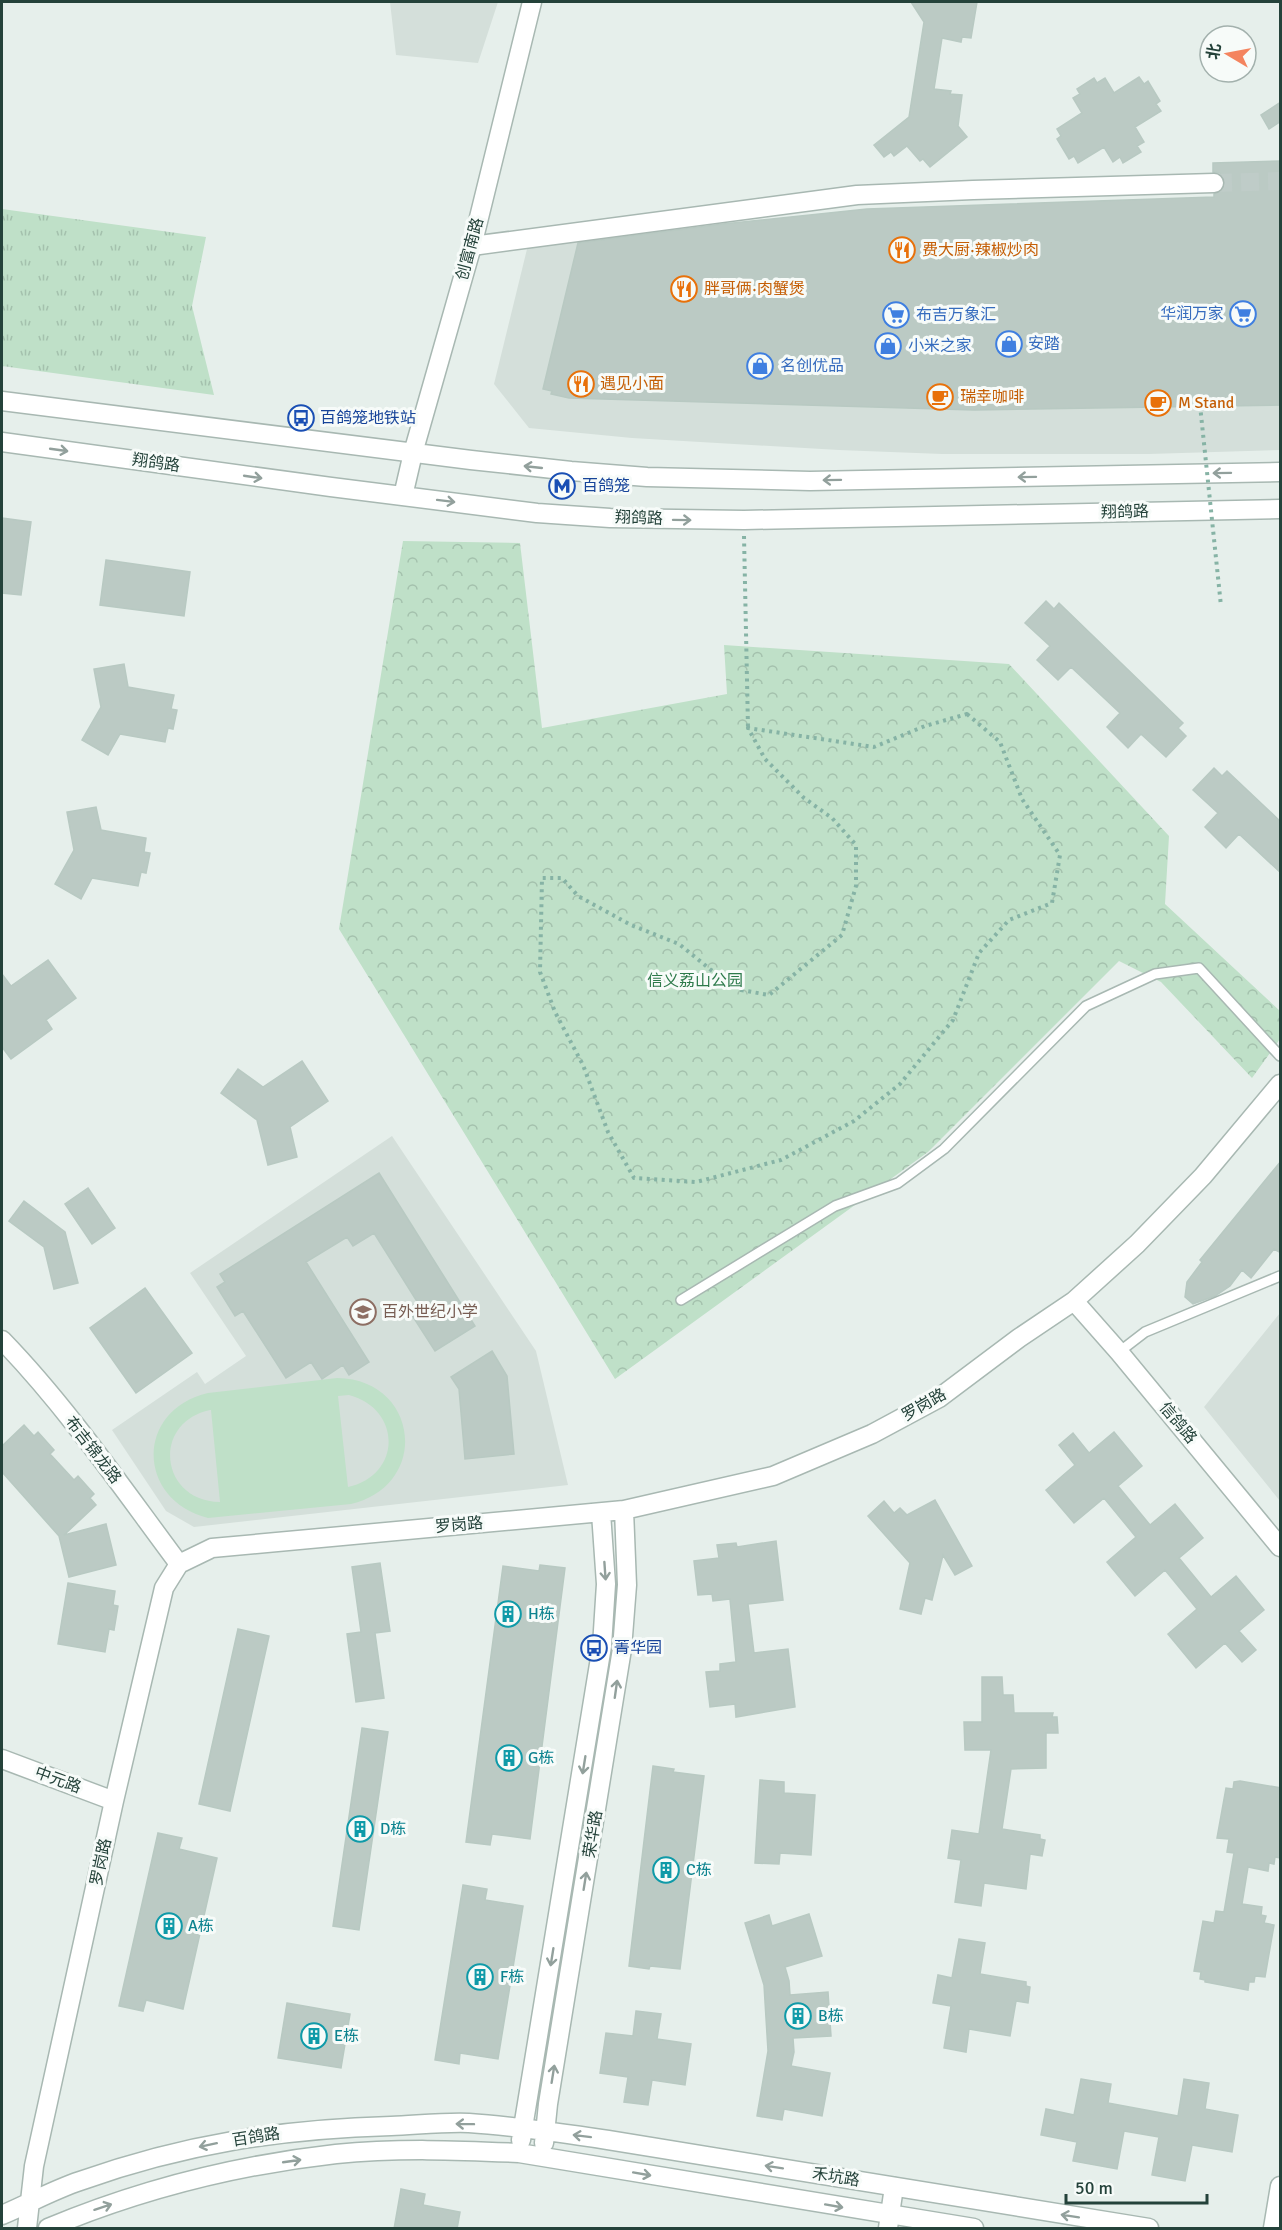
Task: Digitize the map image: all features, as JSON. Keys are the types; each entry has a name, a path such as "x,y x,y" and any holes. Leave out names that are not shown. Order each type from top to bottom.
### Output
{"street":[{"name":"创富南路","path":"403,496 413,453 472,246 532,2"},
{"path":"472,246 857,195 1214,183"},
{"path":"2,401 571,471 723,480 810,481 1281,472"},
{"name":"翔鸽路","path":"2,442 403,496 610,518 744,520 1281,509"},
{"name":"罗岗路","path":"27,2229 34,2166 114,1801 164,1588 179,1564 212,1548 624,1510 773,1476 872,1434 939,1398 1019,1338 1074,1301 1137,1244 1203,1176 1281,1084"},
{"name":"信鸽路","path":"1074,1301 1281,1547"},
{"name":"布吉锦龙路","path":"2,1340 26,1365 179,1564"},
{"name":"荣华路","path":"543,2157 545,2131 622,1649 627,1585 624,1510"},
{"name":"荣华路","path":"519,2153 602,1646 606,1584 601,1513"},
{"name":"中元路","path":"2,1759 114,1801"},
{"name":"百鸽路","path":"2,2215 77,2181 213,2143 325,2128 466,2123 523,2128"},
{"name":"禾坑路","path":"523,2128 1149,2229"},
{"name":"百鸽路","path":"48,2229 89,2211 151,2191 278,2163 335,2154 464,2151 519,2153 543,2157"},
{"name":"禾坑路","path":"543,2157 889,2222 974,2229"},
{"path":"1273,2229 1281,2186"},
{"path":"889,2222 894,2187"}],"lane":[{"path":"681,1300 835,1206 898,1183 944,1149 1086,1006 1155,974 1199,968 1281,1056"},
{"path":"1119,1352 1145,1332 1281,1276"}],"path":[{"path":"1200,405 1221,606"},
{"path":"744,520 748,728 765,759 804,798 832,818 856,845 856,886 842,935 769,995 741,990 711,970 679,944 631,926 578,896 562,878 542,878 540,972 555,1012 583,1065 608,1132 634,1178 696,1182 771,1163 781,1160 854,1121 900,1084 952,1020 979,953 1009,920 1052,903 1060,855 1022,800 1000,742 966,714 925,726 874,747 748,728"}],"shaded area":[{"path":"390,2 498,2 478,63 396,55"},
{"name":"布吉万象汇","path":"1280,161 1280,450 1149,454 942,454 632,438 529,428 494,384 528,245 867,209 1214,197 1213,163"},
{"name":"百外世纪小学","path":"392,1136 536,1351 568,1485 194,1527 166,1511 112,1430 197,1372 205,1384 246,1356 190,1273"},
{"path":"1280,1313 1280,1501 1204,1407"}],"green space":[{"path":"2,209 206,237 192,306 214,395 2,366"},
{"name":"信义荔山公园","path":"403,541 520,543 542,728 727,694 724,645 1009,664 1169,836 1165,904 1280,1011 1280,1039 1252,1078 1161,982 1119,961 928,1152 615,1379 339,929"},
{"path":"337,1378 364,1383 385,1395 399,1413 405,1434 403,1456 394,1476 377,1493 351,1504 208,1518 184,1508 167,1493 157,1475 154,1455 157,1435 167,1417 184,1403 208,1393","holes":["349,1395 366,1402 379,1414 386,1427 389,1442 386,1456 378,1470 366,1480 348,1487 338,1396","211,1410 220,1502 200,1498 185,1489 175,1476 170,1460 171,1445 178,1430 191,1418"]}],"building":[{"path":"911,2 977,2 971,38 962,37 961,42 942,38 934,89 962,95 958,126 967,137 930,167 923,159 920,161 907,146 894,156 891,152 884,157 874,145 909,117 924,22"},
{"path":"1139,77 1144,84 1148,81 1160,101 1156,104 1161,111 1135,127 1144,142 1137,146 1141,152 1123,163 1120,157 1113,162 1104,147 1078,163 1074,156 1069,159 1057,139 1061,136 1057,129 1082,113 1073,98 1080,94 1077,89 1094,78 1097,83 1105,78 1114,93"},
{"path":"1281,102 1281,121 1269,129 1261,115"},
{"name":"布吉万象汇","path":"1281,161 1281,405 974,410 569,398 551,394 552,391 543,389 578,243 723,224 867,209 1214,197 1214,194 1224,189 1225,182 1220,173 1213,172 1213,163"},
{"path":"2,518 31,522 21,595 2,593"},
{"path":"106,560 190,572 184,616 100,605"},
{"path":"1046,601 1054,609 1059,603 1183,723 1178,728 1186,736 1166,757 1141,734 1128,748 1107,727 1120,713 1071,667 1058,680 1037,660 1050,646 1025,623"},
{"path":"124,664 128,687 174,695 171,709 177,710 173,729 168,728 165,742 120,734 108,755 82,740 101,707 94,669"},
{"path":"1214,768 1222,776 1227,771 1281,822 1281,873 1239,834 1226,848 1205,827 1218,813 1193,790"},
{"path":"96,807 101,830 146,838 144,852 150,853 146,873 141,872 138,886 92,878 81,899 55,884 74,850 67,812"},
{"path":"48,960 76,998 46,1020 52,1029 11,1059 2,1047 2,974 11,986"},
{"path":"302,1061 328,1101 290,1127 297,1157 268,1165 257,1120 221,1093 238,1069 263,1087"},
{"path":"1281,1161 1281,1253 1274,1249 1251,1278 1242,1270 1230,1286 1215,1296 1193,1304 1185,1297 1187,1282 1202,1262 1200,1260"},
{"path":"379,1173 475,1326 435,1351 408,1309 418,1303 374,1233 353,1246 347,1237 306,1262 369,1362 349,1375 343,1365 322,1379 311,1362 286,1378 243,1311 235,1316 217,1287 225,1282 220,1274"},
{"path":"88,1188 115,1228 92,1244 65,1204"},
{"path":"24,1201 65,1232 78,1283 54,1289 44,1247 9,1221"},
{"path":"145,1288 192,1353 136,1393 90,1328"},
{"path":"492,1351 507,1376 514,1454 465,1459 459,1389 451,1377"},
{"path":"24,1425 34,1436 38,1432 54,1450 50,1454 74,1480 78,1476 94,1494 90,1498 96,1505 64,1535 106,1524 116,1565 69,1577 59,1536 2,1472 2,1446"},
{"path":"1114,1432 1142,1466 1118,1486 1150,1525 1175,1504 1203,1538 1179,1558 1211,1597 1236,1576 1264,1610 1239,1631 1256,1650 1242,1662 1225,1643 1196,1668 1168,1634 1197,1609 1165,1570 1135,1596 1107,1562 1136,1537 1104,1498 1074,1523 1046,1490 1075,1465 1059,1445 1073,1433 1089,1453"},
{"path":"935,1500 972,1566 955,1575 943,1555 932,1600 925,1598 921,1614 900,1609 910,1563 868,1516 884,1501 894,1513 900,1508 907,1515"},
{"path":"776,1541 783,1600 748,1604 754,1653 788,1649 795,1707 736,1717 735,1704 710,1707 706,1672 720,1671 720,1664 736,1662 730,1599 713,1601 712,1594 698,1595 694,1561 719,1558 717,1545 736,1543 737,1547"},
{"path":"380,1563 390,1631 375,1633 384,1698 356,1702 347,1634 361,1632 352,1567"},
{"path":"540,1565 565,1568 530,1839 492,1834 490,1845 466,1842 503,1566 539,1571"},
{"path":"68,1583 115,1591 113,1605 118,1606 114,1630 109,1629 105,1652 58,1644"},
{"path":"238,1629 269,1636 230,1811 199,1804"},
{"path":"982,1677 1002,1677 1003,1695 1013,1695 1014,1713 1053,1713 1052,1717 1057,1717 1058,1733 1046,1733 1046,1768 1011,1769 1002,1829 1040,1835 1040,1839 1045,1840 1042,1856 1030,1854 1026,1889 984,1883 981,1906 955,1902 961,1860 948,1858 952,1830 979,1834 991,1750 965,1750 964,1722 982,1722"},
{"name":"D栋","path":"362,1728 388,1732 359,1930 333,1926"},
{"name":"C栋","path":"653,1766 674,1769 673,1772 704,1776 680,1969 650,1966 649,1969 629,1966"},
{"path":"760,1780 784,1782 784,1793 815,1795 811,1855 780,1853 779,1864 755,1863"},
{"path":"1234,1782 1281,1788 1281,1858 1275,1857 1274,1864 1269,1863 1268,1871 1248,1867 1242,1904 1262,1907 1261,1915 1266,1916 1264,1923 1274,1925 1265,1977 1255,1976 1254,1982 1249,1982 1248,1990 1205,1982 1200,1979 1201,1972 1194,1971 1203,1921 1214,1923 1216,1911 1224,1912 1234,1853 1227,1852 1229,1839 1217,1838 1226,1788 1233,1789"},
{"name":"A栋","path":"158,1833 182,1838 179,1849 217,1858 183,2009 146,2000 143,2011 119,2006"},
{"name":"F栋","path":"463,1885 487,1889 485,1900 523,1906 498,2059 460,2053 459,2064 435,2060"},
{"name":"B栋","path":"809,1914 822,1956 785,1967 790,1995 828,1992 831,2036 793,2038 794,2052 791,2066 830,2073 822,2116 784,2109 782,2120 757,2116 768,2051 764,1985 745,1923 769,1915 772,1926"},
{"path":"959,1939 985,1943 980,1974 1026,1982 1026,1986 1030,1987 1028,2003 1016,2001 1010,2036 969,2029 966,2052 944,2048 951,2006 933,2003 938,1975 952,1978"},
{"name":"E栋","path":"287,2003 350,2014 341,2068 278,2058"},
{"path":"636,2011 661,2014 657,2039 691,2044 685,2085 652,2080 648,2105 624,2102 628,2077 600,2073 606,2033 633,2036"},
{"path":"1081,2079 1111,2084 1108,2103 1178,2116 1184,2079 1209,2083 1205,2109 1238,2115 1232,2152 1192,2145 1185,2181 1152,2175 1159,2137 1124,2131 1117,2169 1073,2161 1077,2142 1041,2135 1046,2109 1074,2115"},
{"path":"401,2189 425,2194 423,2205 460,2212 457,2229 394,2229"}],"tunnel":[{"path":"1214,183 1280,181"}],"place":[{"name":"费大厨·辣椒炒肉","path":"902,250"},
{"name":"胖哥俩·肉蟹煲","path":"684,289"},
{"name":"华润万家","path":"1243,314"},
{"name":"布吉万象汇","path":"896,315"},
{"name":"安踏","path":"1009,344"},
{"name":"小米之家","path":"888,346"},
{"name":"名创优品","path":"760,366"},
{"name":"遇见小面","path":"581,384"},
{"name":"瑞幸咖啡","path":"940,397"},
{"name":"M Stand","path":"1158,403"},
{"name":"百鸽笼地铁站","path":"301,418"},
{"name":"百鸽笼","path":"562,486"},
{"name":"百外世纪小学","path":"363,1312"},
{"name":"H栋","path":"508,1614"},
{"name":"菁华园","path":"594,1648"},
{"name":"G栋","path":"509,1758"},
{"name":"D栋","path":"360,1829"},
{"name":"C栋","path":"666,1870"},
{"name":"A栋","path":"169,1926"},
{"name":"F栋","path":"480,1977"},
{"name":"B栋","path":"798,2016"},
{"name":"E栋","path":"314,2036"}]}
